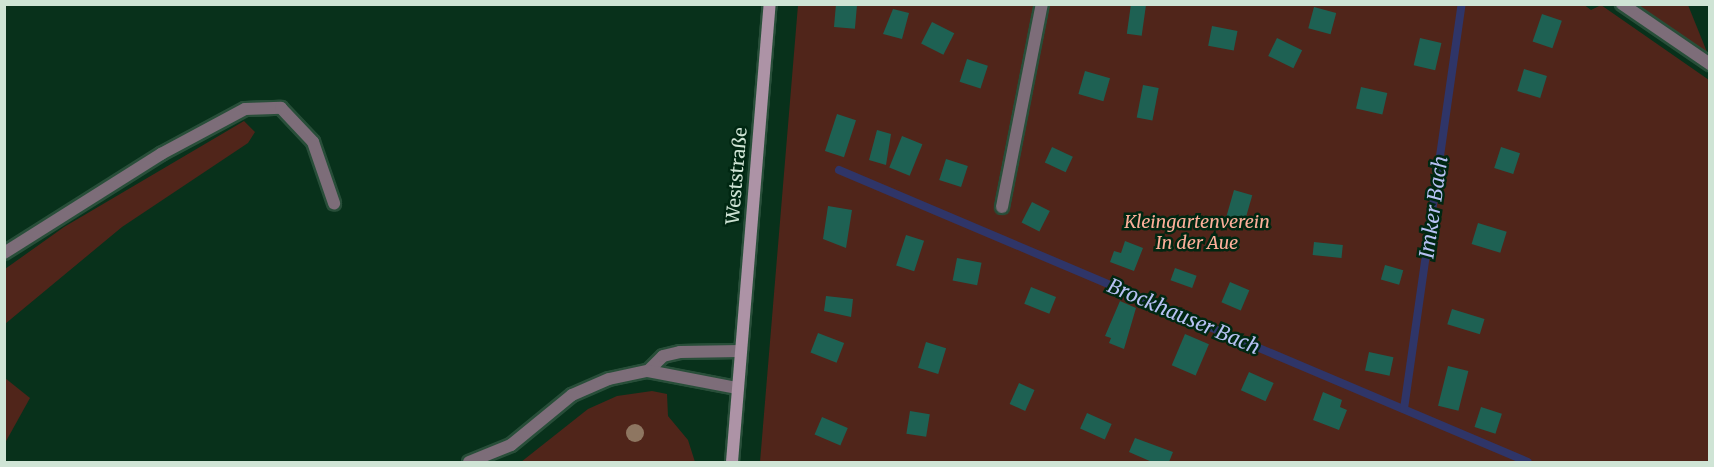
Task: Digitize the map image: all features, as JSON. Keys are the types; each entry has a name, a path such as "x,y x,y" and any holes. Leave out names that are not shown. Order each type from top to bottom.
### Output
{"street":[{"name":"Weststraße","path":"732,462 770,4"},
{"path":"1002,207 1042,4"},
{"path":"1622,4 1710,64"},
{"path":"4,253 161,154 245,109 281,108 313,142 334,203"},
{"path":"648,371 663,356 680,352 740,351"},
{"path":"469,462 511,446 586,387 648,371 737,388"}],"green space":[{"name":"Kleingartenverein In der Aue","path":"1583,4 1591,10 1601,5 1709,80 1709,462 760,462 798,5"},
{"path":"1630,5 1688,5 1709,57"},
{"path":"244,121 255,132 248,143 122,227 5,324 5,269 64,227"},
{"path":"5,378 30,398 5,443"},
{"path":"652,391 667,394 668,416 688,440 695,462 521,462 588,409 617,396"}],"building":[{"path":"836,4 857,6 855,29 834,27"},
{"path":"1131,4 1146,6 1142,36 1127,34"},
{"path":"1314,7 1336,13 1331,34 1308,28"},
{"path":"893,9 909,13 902,39 883,34"},
{"path":"1542,14 1562,21 1552,48 1533,41"},
{"path":"932,22 954,33 943,55 921,43"},
{"path":"1212,26 1238,31 1234,51 1208,46"},
{"path":"1277,38 1302,50 1293,68 1268,56"},
{"path":"1420,38 1441,43 1435,70 1414,65"},
{"path":"967,59 988,66 981,89 960,82"},
{"path":"1524,69 1547,76 1540,98 1517,91"},
{"path":"1085,71 1110,78 1103,101 1078,94"},
{"path":"1143,85 1159,88 1152,120 1137,117"},
{"path":"1361,87 1387,93 1382,115 1356,108"},
{"path":"837,114 856,120 844,157 825,151"},
{"path":"877,130 891,134 886,165 869,160"},
{"path":"902,136 922,144 910,176 889,168"},
{"path":"1052,147 1073,157 1066,172 1045,162"},
{"path":"1501,147 1520,153 1513,174 1494,168"},
{"path":"946,159 968,166 961,187 939,180"},
{"path":"1234,190 1252,195 1245,221 1227,216"},
{"path":"1032,202 1050,211 1039,232 1022,222"},
{"path":"828,206 852,210 846,248 823,239"},
{"path":"1478,223 1507,232 1500,253 1472,244"},
{"path":"906,235 924,241 914,271 896,265"},
{"path":"1125,241 1143,248 1134,271 1110,262 1114,251 1121,253"},
{"path":"1314,242 1343,245 1341,258 1313,255"},
{"path":"957,258 982,263 977,285 953,281"},
{"path":"1385,265 1403,270 1399,285 1381,279"},
{"path":"1175,268 1197,276 1192,288 1171,280"},
{"path":"1230,282 1249,290 1241,310 1221,302"},
{"path":"1031,287 1056,297 1049,314 1024,304"},
{"path":"826,296 853,299 851,317 824,311"},
{"path":"1120,301 1136,308 1124,349 1109,343 1111,338 1105,336"},
{"path":"1452,309 1485,319 1480,334 1447,324"},
{"path":"818,333 844,343 837,363 810,353"},
{"path":"1185,334 1209,344 1196,375 1172,365"},
{"path":"926,342 946,348 938,374 918,368"},
{"path":"1369,352 1393,357 1390,376 1365,371"},
{"path":"1448,366 1468,371 1458,411 1438,406"},
{"path":"1249,372 1274,383 1266,401 1241,390"},
{"path":"1019,383 1035,390 1025,411 1010,404"},
{"path":"1323,392 1342,400 1340,407 1347,410 1339,430 1313,420"},
{"path":"1481,407 1502,414 1495,434 1475,427"},
{"path":"910,411 930,414 926,437 906,434"},
{"path":"1087,413 1112,424 1105,440 1080,429"},
{"path":"822,417 848,428 840,445 815,434"},
{"path":"1135,438 1173,452 1169,462 1152,462 1129,452"}],"waterway":[{"name":"Imker Bach","path":"1404,409 1462,4"},
{"name":"Brockhauser Bach","path":"839,170 1528,462"}]}
